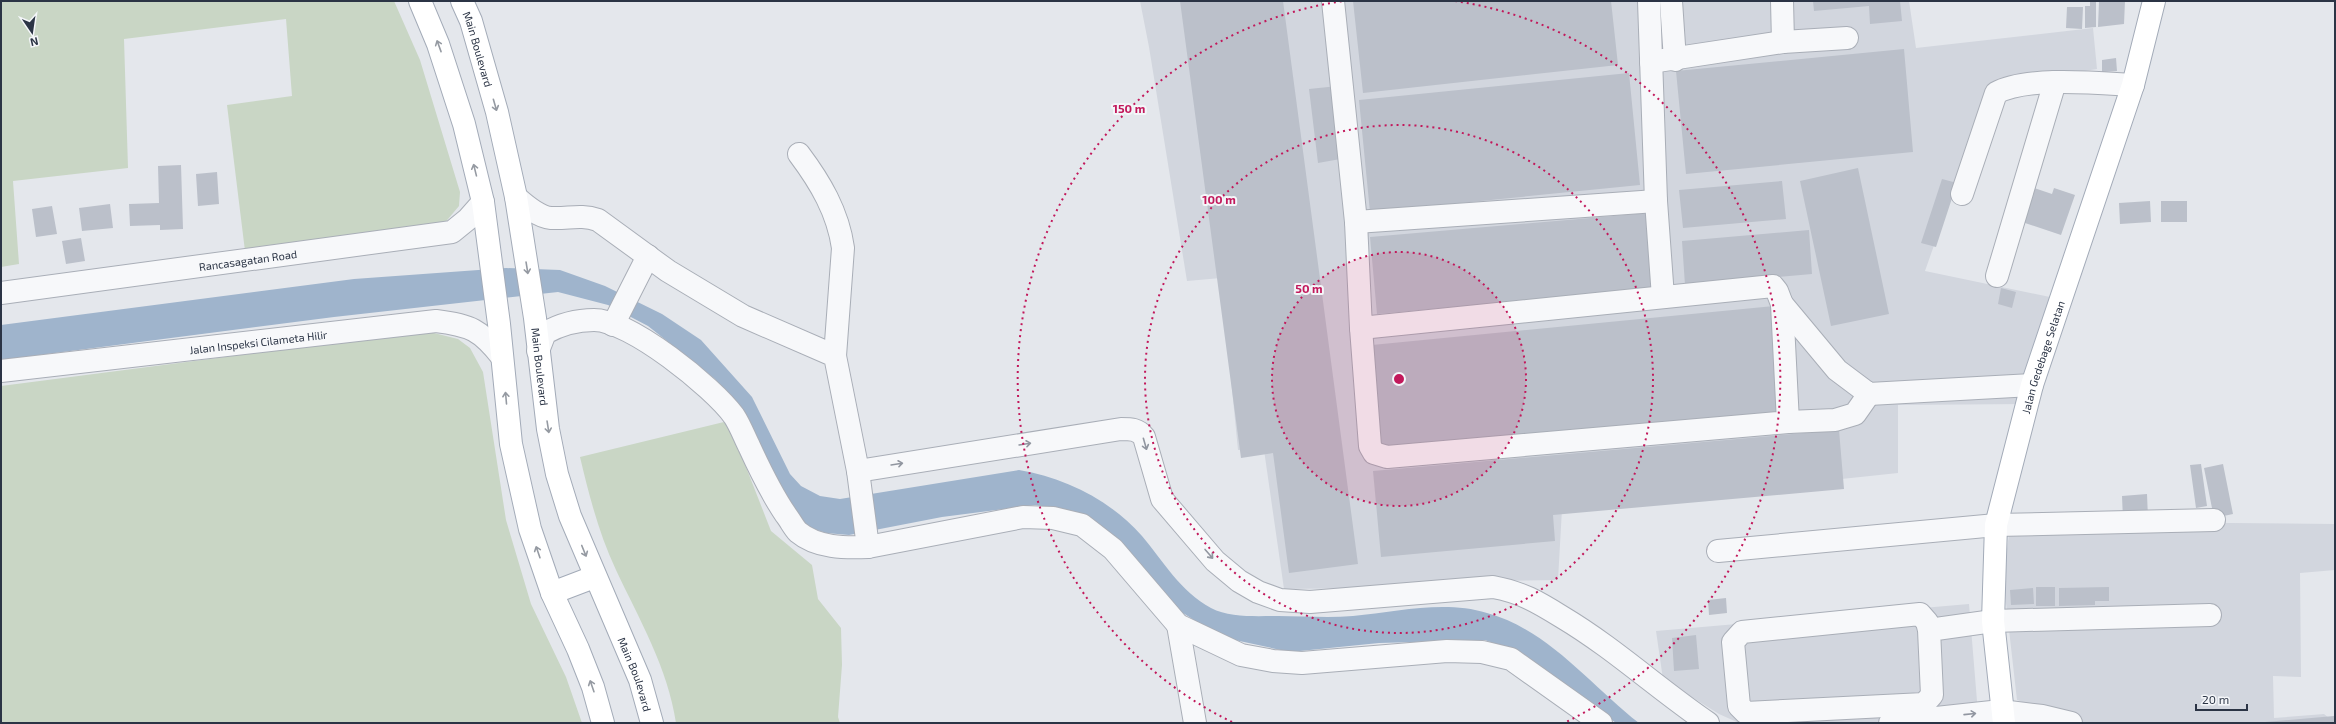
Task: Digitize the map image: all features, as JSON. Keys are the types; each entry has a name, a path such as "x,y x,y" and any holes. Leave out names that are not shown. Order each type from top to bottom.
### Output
{"main road":[{"path":"420,1 438,44 464,124 483,202 489,236 511,444 530,529 552,593 578,649 593,687 603,723"},
{"name":"Main Boulevard","path":"462,1 471,21 497,112 516,197 535,318 548,429 557,474 570,516 594,577 622,635 640,680 652,723"},
{"name":"Jalan Gedebage Selatan","path":"2003,717 1992,621 1996,525 2032,385 2133,85 2154,1"},
{"path":"552,593 594,577"}],"street":[{"path":"1333,1 1356,222 1361,328 1370,446 1374,453 1387,457 1788,422 1836,420 1855,414 1869,394"},
{"path":"1649,1 1656,201 1663,297"},
{"path":"1671,1 1675,60"},
{"path":"1782,1 1783,42"},
{"path":"1651,62 1675,60 1783,42 1847,38"},
{"path":"1962,194 1996,93 2005,88 2056,82 2133,85"},
{"path":"1997,276 2056,82"},
{"path":"799,154 823,188 842,238 843,248 826,351 858,470 867,540"},
{"path":"516,197 528,208 550,218 586,216 598,220 668,271 743,316 826,351"},
{"path":"1356,222 1656,201"},
{"name":"Rancasagatan Road","path":"1,293 452,232 468,219 483,202"},
{"path":"616,320 648,256"},
{"path":"1361,328 1773,286 1777,291 1782,304 1788,422"},
{"path":"1782,304 1837,370 1869,394 2032,385"},
{"path":"538,351 545,333 563,323 616,320 688,370 714,392 735,417 774,497 798,532 821,544 847,548 867,540 1023,517 1053,518 1082,525 1113,549 1178,625 1241,655 1273,661 1302,663 1447,651 1482,652 1511,659 1601,723"},
{"name":"Jalan Inspeksi Cilameta Hilir","path":"1,371 436,321 463,324 487,338 502,357"},
{"path":"858,470 1121,429 1134,429 1140,432 1144,438 1158,490 1166,504 1215,561 1239,581 1258,592 1280,600 1310,602 1493,587 1514,591 1530,598 1596,637 1708,723"},
{"path":"1718,551 1996,525 2214,520"},
{"path":"1920,614 1927,622 1929,630 1932,695 1924,704 1746,713 1739,706 1733,642 1742,632 1920,614"},
{"path":"1929,630 1992,621 2210,615"},
{"path":"1178,625 1195,723"},
{"path":"1890,723 2042,716 2070,723"}],"shaded area":[{"path":"1140,1 1909,1 1916,48 2093,28 2097,69 1990,86 1925,271 2050,297 2027,404 1898,405 1898,473 1562,509 1558,580 1432,582 1372,588 1284,589 1264,450 1238,450 1221,278 1187,281 1149,47"},
{"path":"2011,521 2335,524 2335,570 2300,573 2301,677 2273,676 2274,718 2324,714 2335,723 2080,723 2017,700 2003,577"},
{"path":"1969,604 1978,713 1864,723 1739,723 1719,714 1663,679 1656,631"}],"green space":[{"path":"1,1 394,1 420,60 460,192 459,206 443,225 245,251 227,105 292,96 286,19 124,39 128,168 13,181 19,264 1,267"},
{"path":"426,331 458,339 470,348 483,372 506,520 531,604 566,677 582,723 1,723 1,386"},
{"path":"728,421 771,531 812,565 818,599 841,628 842,665 838,717 840,723 676,723 672,703 660,663 604,542 580,457"}],"water":[{"path":"506,268 560,270 605,286 662,314 701,340 752,397 790,474 801,486 820,496 840,499 1019,470 1036,474 1054,479 1086,492 1116,512 1142,536 1173,575 1191,594 1218,611 1244,616 1334,617 1420,608 1454,607 1487,613 1509,621 1530,632 1550,646 1639,723 1616,723 1525,655 1485,640 1379,643 1290,652 1221,637 1183,613 1136,567 1099,526 1073,511 1035,505 942,517 849,535 826,533 805,526 783,499 741,410 715,379 648,326 608,305 558,292 334,317 1,360 1,325 354,279"}],"building":[{"path":"1180,1 1283,1 1358,564 1289,573 1273,453 1241,458"},
{"path":"1353,1 1611,1 1618,65 1363,93"},
{"path":"1813,1 1900,1 1902,21 1870,24 1869,6 1814,11"},
{"path":"2090,1 2096,1 2096,27 2085,28 2085,6 2090,6"},
{"path":"2099,1 2125,1 2124,24 2098,27"},
{"path":"2067,7 2083,7 2082,29 2066,28"},
{"path":"1904,49 1913,152 1686,174 1676,71"},
{"path":"2116,58 2117,71 2102,72 2102,60"},
{"path":"1629,73 1640,185 1370,212 1359,100"},
{"path":"1338,86 1346,158 1318,163 1309,89"},
{"path":"181,165 183,229 160,230 160,225 130,226 129,204 159,203 158,166"},
{"path":"1858,168 1889,314 1831,326 1800,181"},
{"path":"217,172 219,204 198,206 196,174"},
{"path":"1942,179 1957,183 1936,247 1921,243"},
{"path":"1782,181 1786,219 1683,228 1679,190"},
{"path":"2028,186 2052,194 2054,188 2075,195 2061,235 2016,220"},
{"path":"2150,201 2151,222 2120,224 2119,203"},
{"path":"2161,201 2187,201 2187,222 2161,222"},
{"path":"110,204 113,228 82,231 79,208"},
{"path":"52,206 57,234 36,237 32,209"},
{"path":"1648,213 1655,289 1377,314 1370,237"},
{"path":"1809,230 1812,274 1685,285 1682,241"},
{"path":"81,238 85,261 66,264 62,241"},
{"path":"2001,288 2016,292 2012,308 1998,304"},
{"path":"1774,306 1784,414 1382,453 1372,345"},
{"path":"1839,430 1844,489 1553,515 1555,541 1381,557 1373,471"},
{"path":"2201,464 2207,506 2196,508 2190,465"},
{"path":"2223,464 2233,514 2214,518 2204,468"},
{"path":"2147,494 2148,518 2123,519 2122,496"},
{"path":"2036,587 2055,587 2055,606 2036,606"},
{"path":"2109,587 2109,601 2095,601 2095,605 2059,606 2059,588"},
{"path":"2033,588 2034,604 2011,605 2010,590"},
{"path":"1726,598 1727,613 1709,615 1708,600"},
{"path":"1696,635 1699,669 1674,671 1672,638"},
{"path":"2334,716 2335,723 2265,723 2265,722"}]}
